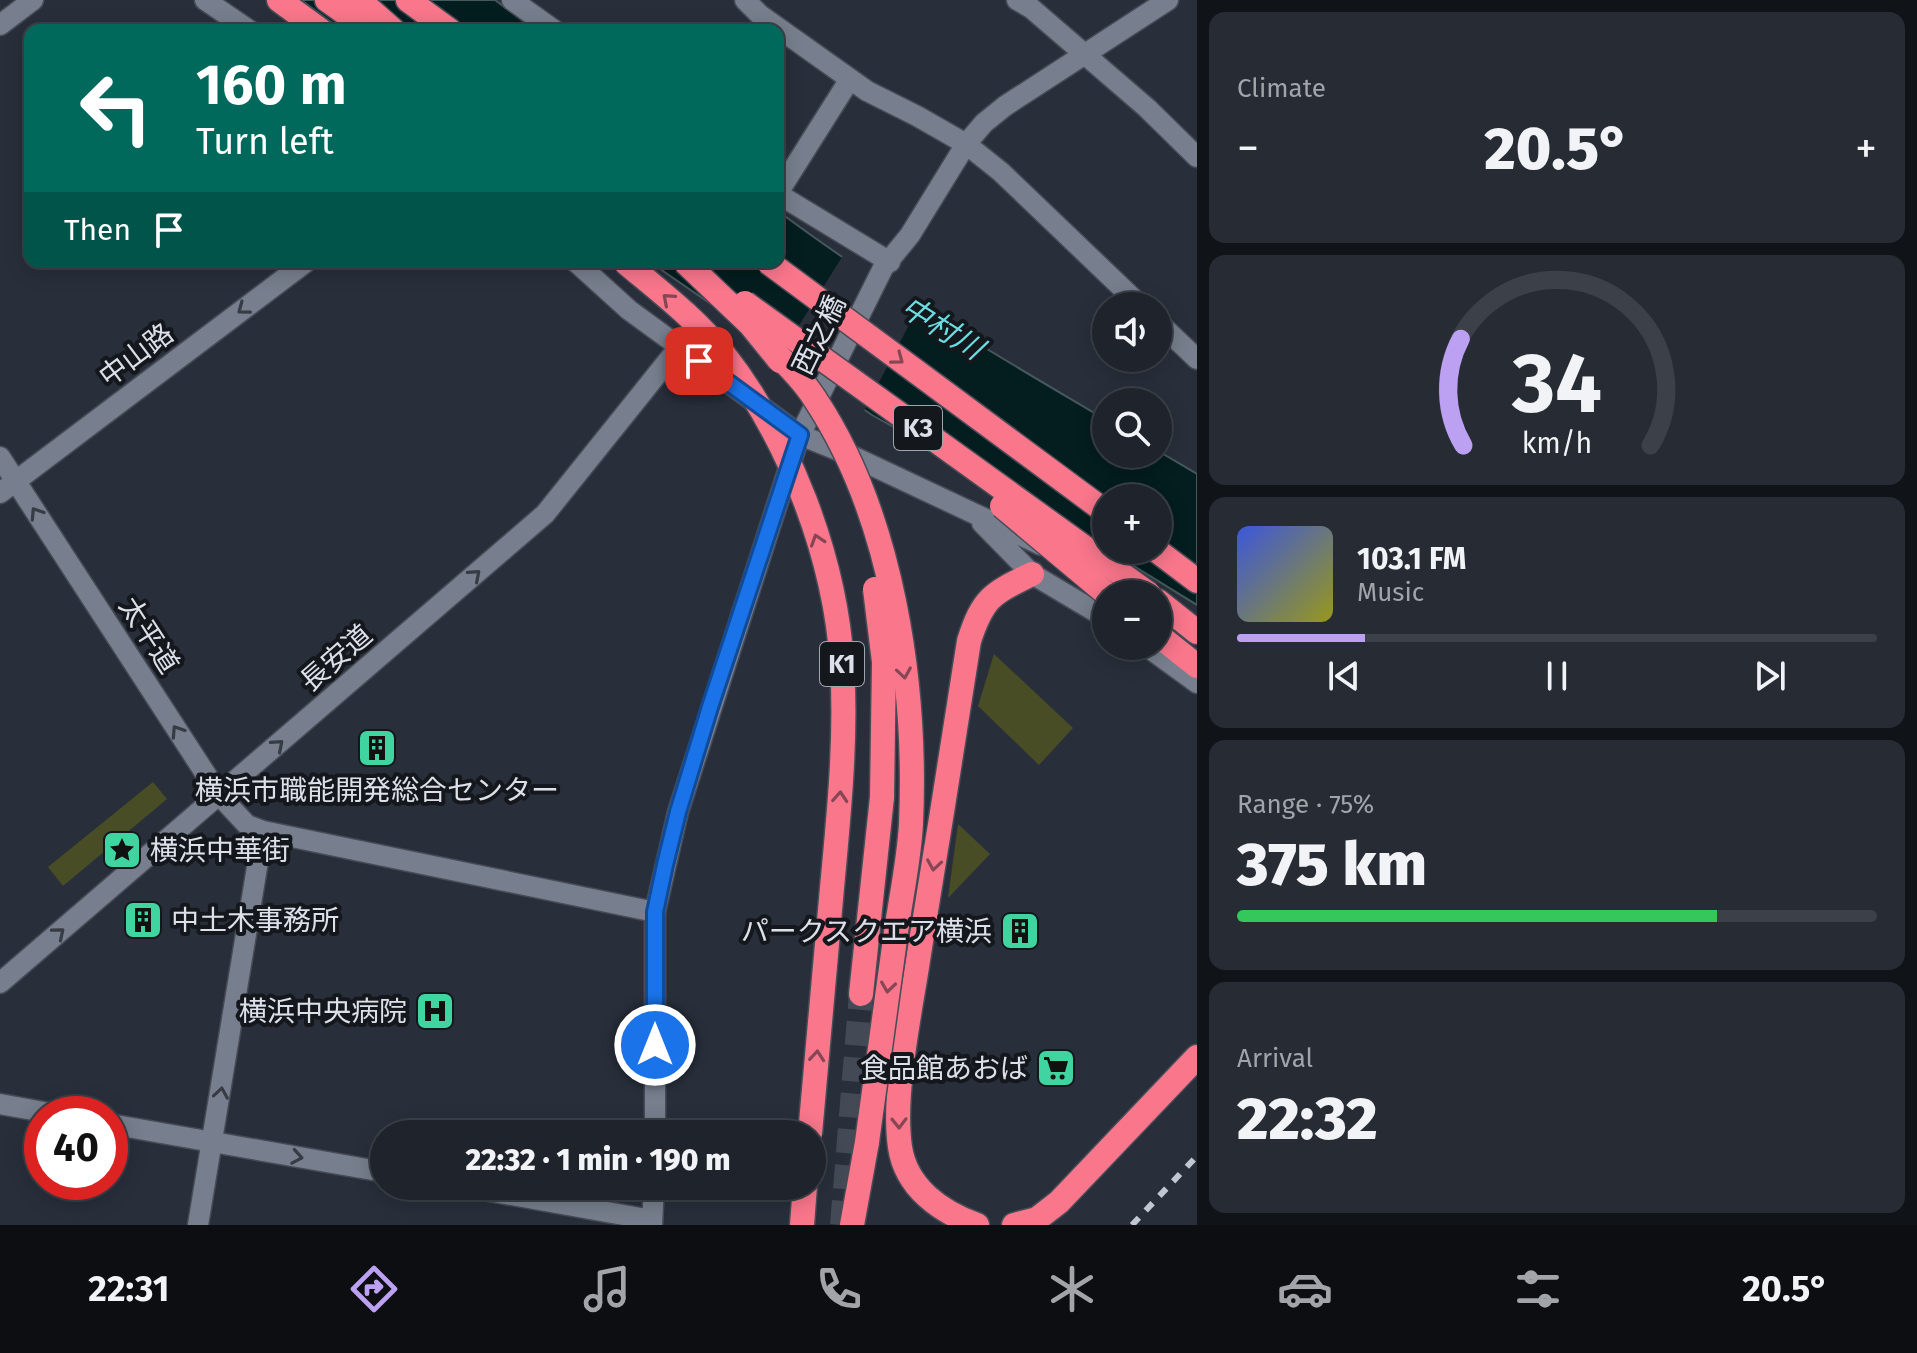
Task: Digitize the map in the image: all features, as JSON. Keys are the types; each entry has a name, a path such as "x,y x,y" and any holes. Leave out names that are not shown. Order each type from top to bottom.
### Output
{"highway":[{"path":"279,0 312,24"},
{"path":"327,0 361,24"},
{"path":"359,0 386,24"},
{"path":"408,0 441,24"},
{"name":"K1","path":"632,268 720,350 759,404 792,472 819,543 834,602 842,662 841,790 811,1120"},
{"name":"K1","path":"693,268 750,324 796,385 831,445 859,516 876,597 884,662 883,782 861,994"},
{"name":"K3","path":"695,268 1129,580"},
{"name":"K3","path":"776,268 1092,502"},
{"path":"771,349 814,396 840,440 869,508 893,599 907,695 912,757 911,828 867,1142 852,1225"},
{"path":"873,396 1092,581"},
{"path":"1172,562 1197,581"},
{"path":"977,1225 953,1216 925,1196 909,1174 900,1148 899,1113 905,1044 969,641 978,611 993,595 1032,574"},
{"path":"1172,612 1197,632"},
{"path":"1172,646 1197,666"},
{"path":"1014,1225 1037,1219 1059,1202 1197,1057"},
{"path":"802,1225 804,1200"}],"street":[{"path":"0,25 33,0"},
{"path":"205,0 240,24"},
{"path":"512,0 546,24"},
{"path":"745,0 773,24"},
{"name":"西之橋","path":"655,1120 655,912 683,797 800,435 886,265 910,235 966,144 984,123 1005,106 1168,0"},
{"path":"1024,4 1147,108 1197,157"},
{"path":"784,32 867,91 966,144 1001,172 1126,292"},
{"path":"784,184 850,79"},
{"path":"784,198 886,265"},
{"name":"中山路","path":"8,487 298,268"},
{"path":"583,268 629,310 800,435 1087,565 1110,580"},
{"path":"1172,335 1197,359"},
{"name":"長安道","path":"0,983 545,514 679,347"},
{"name":"太平道","path":"0,457 8,487 220,796 247,825 263,831"},
{"path":"973,515 1032,574 1092,610"},
{"path":"1172,622 1197,640"},
{"path":"1165,660 1197,683"},
{"path":"198,1225 263,831 655,912"},
{"path":"0,1104 24,1108"},
{"path":"128,1127 370,1170"},
{"path":"535,1200 652,1222 653,1200"}],"green space":[{"path":"994,654 1073,728 1039,765 978,706"},
{"path":"153,782 167,799 63,886 48,867"},
{"path":"958,824 990,854 948,898"}],"water":[{"path":"301,0 495,0 527,24 334,24"},
{"name":"中村川","path":"784,215 898,294 1092,412 1092,468 1172,468 1172,459 1197,474 1197,605 1172,590 1172,580 1157,580 1131,564 1172,564 1172,484 1092,484 1092,540 872,415 659,268 784,268"}],"pier":[{"path":"844,254 920,304 864,411 865,415 781,354"}],"tunnel":[{"path":"842,1225 861,994"}],"railway":[{"path":"1132,1225 1197,1156"}],"place":[{"name":"横浜市職能開発総合センター","path":"377,748"},
{"name":"横浜中華街","path":"122,850"},
{"name":"中土木事務所","path":"143,920"},
{"name":"パークスクエア横浜","path":"1020,931"},
{"name":"横浜中央病院","path":"435,1011"},
{"name":"食品館あおば","path":"1056,1068"}],"route":[{"path":"655,1045 655,912 665,865 710,707 800,435 699,361"}]}
